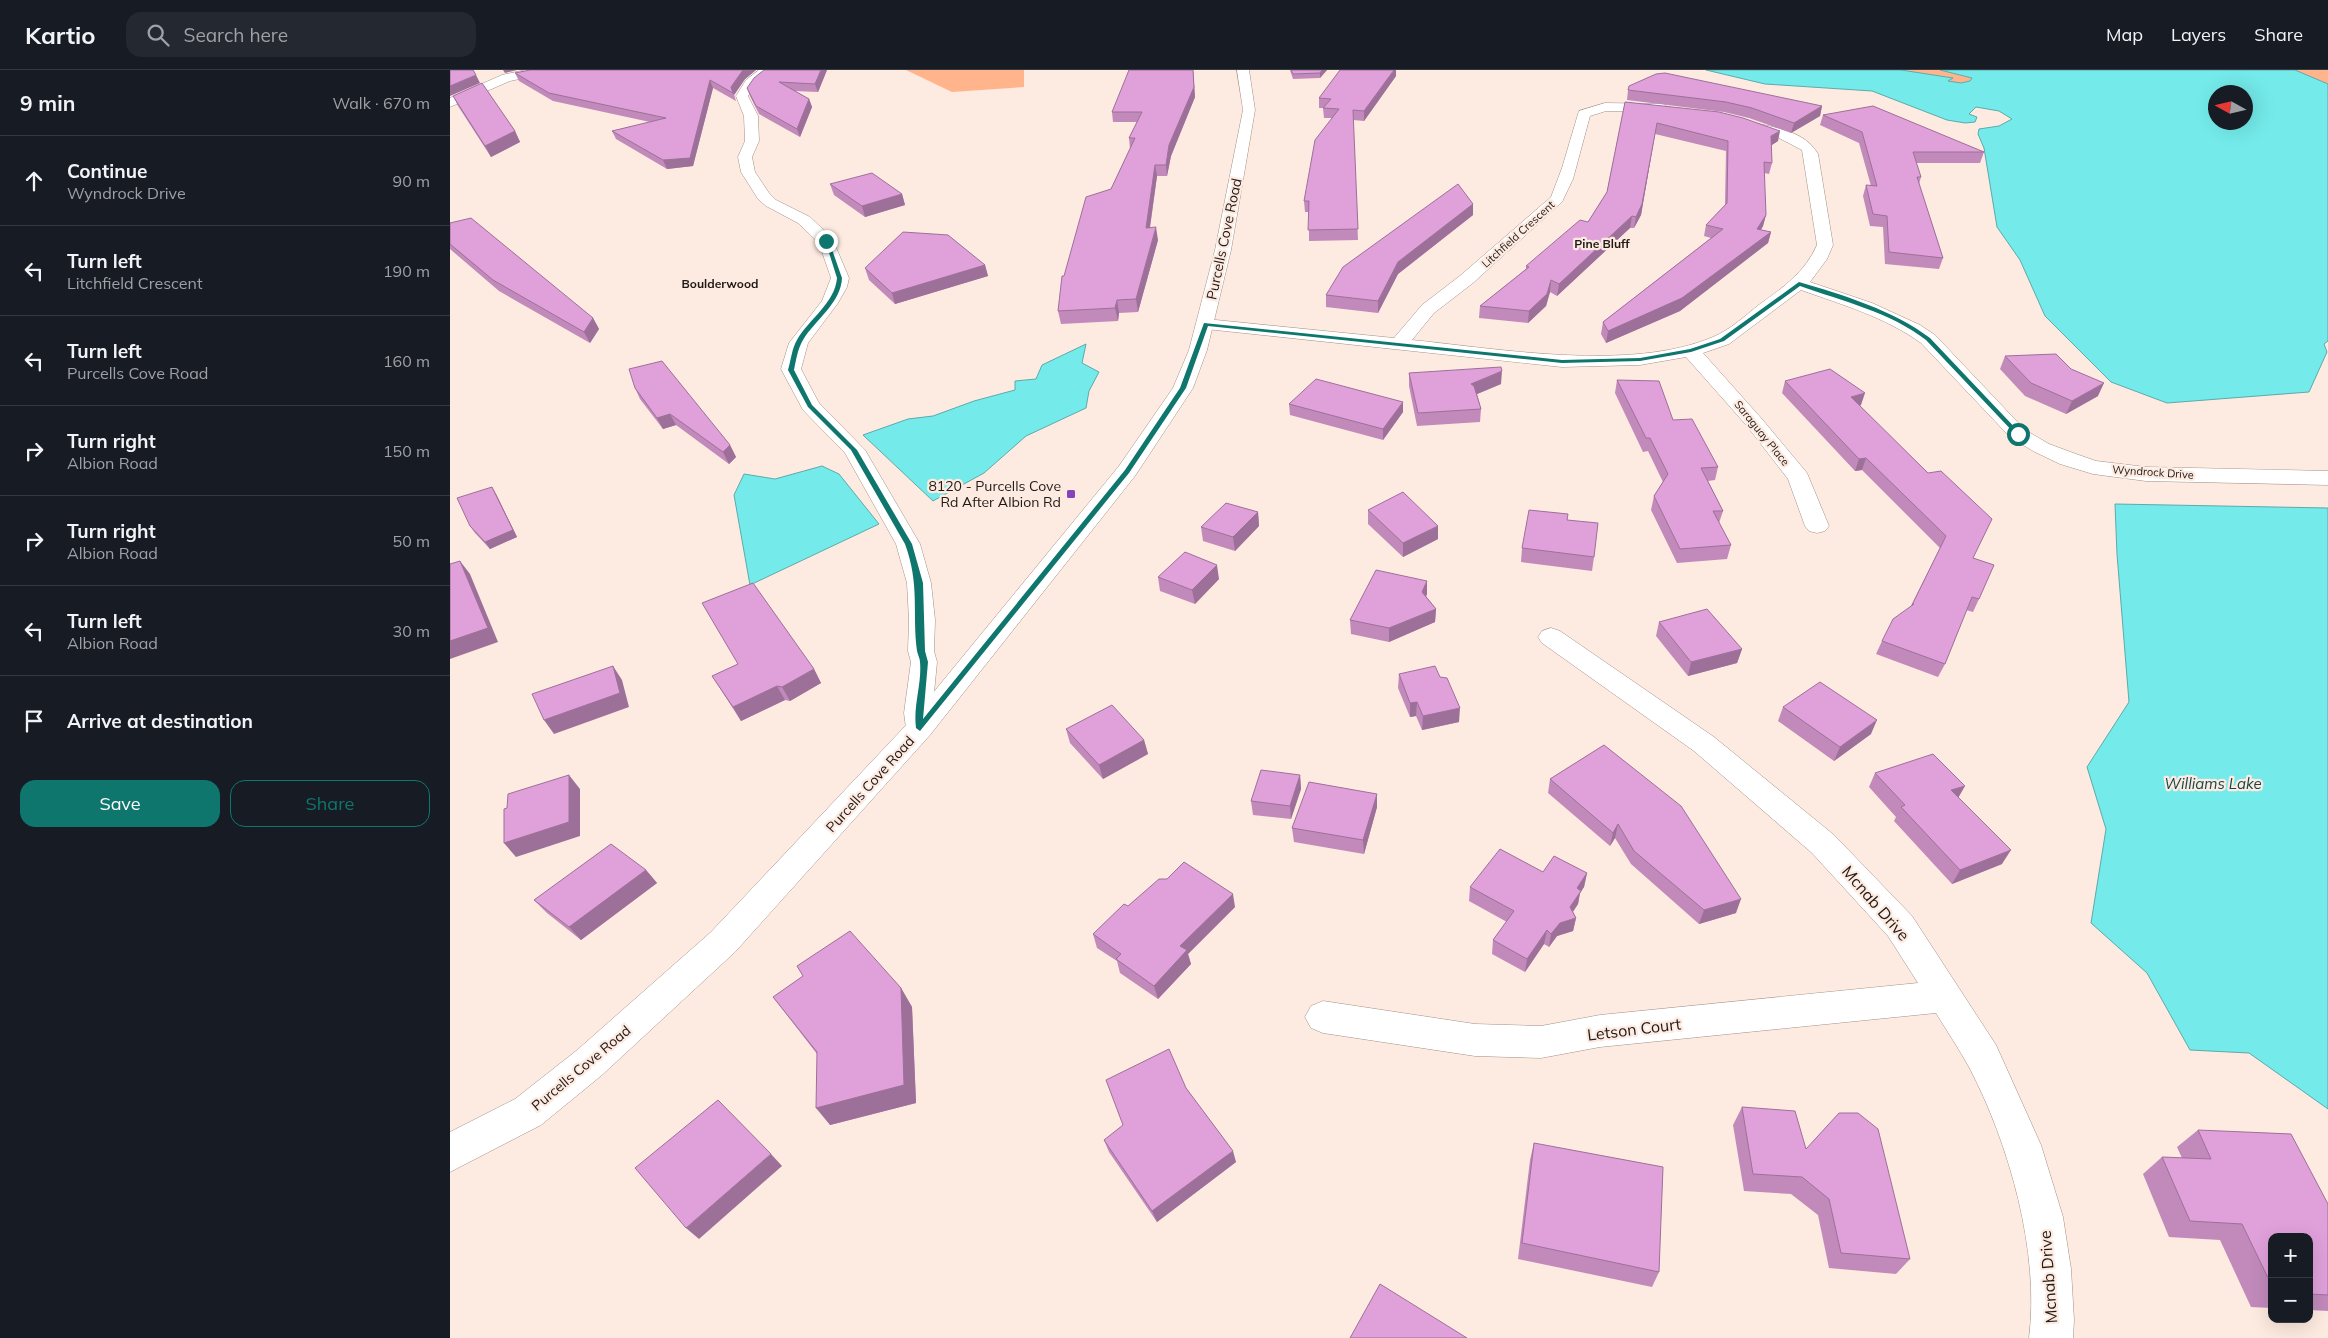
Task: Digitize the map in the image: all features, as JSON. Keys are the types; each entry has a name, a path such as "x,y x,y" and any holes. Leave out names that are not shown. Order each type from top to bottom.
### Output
{"street":[{"path":"493,70 506,78"},
{"path":"450,103 506,78 543,70"},
{"path":"767,70 750,83 742,96 751,116 752,141 745,157 748,172 763,196 771,203 804,220 826,241 840,278 839,285 824,311 799,340 791,370 810,406 854,450 908,544 913,557 919,583 921,651 924,662 918,713 920,728"},
{"name":"Purcells Cove Road","path":"450,1153 528,1112 590,1064 723,942 819,840 920,728 1127,471 1183,388 1206,324 1227,232 1249,110 1243,70"},
{"name":"Litchfield Crescent","path":"1399,344 1428,309 1468,279 1557,199 1565,185 1566,171 1586,111 1605,107 1629,106 1678,110"},
{"path":"1206,324 1562,361 1640,359 1691,351 1722,340 1799,284 1819,259 1825,245 1810,151 1800,142 1787,136 1726,121"},
{"name":"Wyndrock Drive","path":"1799,284 1878,311 1916,330 1928,339 2018,434 2042,448 2068,459 2093,467 2146,474 2328,478"},
{"name":"Saraguay Place","path":"1691,351 1754,422 1799,478 1817,526"},
{"name":"Mcnab Drive","path":"1550,637 1704,744 1823,844 1900,926 1983,1057 2022,1145 2043,1217 2050,1269 2053,1320 2051,1338"},
{"name":"Letson Court","path":"1323,1017 1475,1040 1541,1042 1600,1031 1946,996"}],"shaded area":[{"path":"906,70 1024,70 1024,87 952,92"},
{"path":"1901,70 1940,70 1972,78 1970,81 1961,83 1947,81 1952,78"},
{"path":"2295,70 2328,70 2328,84 2296,72"}],"water":[{"path":"1706,70 1901,70 1953,78 1948,81 1961,83 1970,81 1972,78 1940,70 2295,70 2328,84 2328,341 2324,344 2327,352 2309,392 2167,403 2111,382 2045,316 2020,260 1997,227 1984,148 1978,134 1979,129 1999,126 2012,119 1999,111 1976,107 1969,114 1977,117 1975,122 1965,123 1947,120 1872,91 1765,84"},
{"path":"1086,344 1082,363 1099,372 1089,391 1086,408 1026,436 984,473 933,501 863,435 908,419 933,416 974,401 1015,390 1015,381 1036,379 1042,365"},
{"path":"822,466 839,474 879,524 750,585 734,495 744,474 775,479"},
{"name":"Williams Lake","path":"2115,504 2328,508 2328,1109 2249,1053 2190,1050 2147,973 2091,923 2106,829 2087,767 2129,702 2117,554"}],"building":[{"path":"450,70 473,70 476,75 450,86"},
{"path":"530,70 743,70 731,87 733,93 710,80 690,158 663,160 612,131 666,118 549,93 515,73"},
{"path":"764,70 821,70 815,84 779,82 809,99 797,129 756,106 747,88 754,78"},
{"path":"1129,70 1193,70 1194,87 1169,145 1166,165 1155,165 1146,228 1156,227 1136,299 1117,300 1115,308 1058,311 1062,276 1064,276 1086,197 1111,189 1135,138 1129,138 1142,112 1112,112"},
{"path":"1291,70 1322,70 1320,73 1293,74"},
{"path":"1340,70 1394,70 1364,111 1353,110 1358,229 1308,230 1309,201 1304,201 1315,140 1339,109 1323,108 1331,99 1319,98"},
{"path":"1665,73 1822,106 1794,123 1752,108 1726,102 1628,90 1629,86 1656,74"},
{"path":"482,83 515,131 485,146 453,96"},
{"path":"1625,102 1719,112 1780,131 1771,136 1772,163 1764,162 1766,215 1757,229 1771,232 1682,298 1608,331 1603,322 1723,229 1706,225 1727,203 1728,141 1657,123 1642,204 1636,217 1632,216 1559,284 1551,280 1547,294 1529,311 1480,306 1529,267 1526,266 1580,220 1588,222 1607,192"},
{"path":"1873,106 1984,152 1913,152 1921,177 1917,177 1943,258 1889,252 1887,216 1873,214 1866,185 1877,186 1862,132 1823,115"},
{"path":"872,173 902,194 862,206 830,184"},
{"path":"1458,184 1473,204 1398,262 1378,301 1326,295 1343,267"},
{"path":"471,218 593,318 584,332 493,280 450,244 450,223"},
{"path":"903,232 948,235 985,265 892,293 865,268"},
{"path":"2056,354 2071,369 2104,383 2072,401 2031,383 2005,356"},
{"path":"662,361 730,445 723,452 670,414 657,418 635,388 629,369"},
{"path":"1501,367 1502,371 1471,384 1474,386 1481,409 1418,413 1409,373"},
{"path":"1830,369 1865,393 1851,397 1928,473 1941,471 1992,519 1973,558 1994,565 1979,599 1972,597 1945,664 1882,641 1893,619 1914,604 1912,605 1946,536 1866,458 1859,459 1785,381"},
{"path":"1316,379 1403,402 1383,429 1289,404"},
{"path":"1617,380 1659,381 1673,420 1692,419 1718,467 1701,468 1723,511 1713,511 1731,545 1680,549 1654,496 1668,474 1650,438 1646,438"},
{"path":"492,487 513,530 485,542 470,526 457,498"},
{"path":"1403,492 1438,526 1403,543 1368,510"},
{"path":"1226,503 1258,512 1233,537 1201,527"},
{"path":"1529,510 1568,514 1567,520 1598,523 1594,557 1522,548"},
{"path":"1185,552 1217,565 1192,590 1158,577"},
{"path":"460,561 488,628 450,641 450,564"},
{"path":"1376,570 1427,581 1422,592 1436,609 1389,628 1350,620"},
{"path":"753,583 814,669 782,687 777,686 733,707 712,676 738,664 702,603"},
{"path":"1707,609 1742,649 1691,662 1659,622"},
{"path":"613,666 620,693 544,720 532,694"},
{"path":"1435,666 1440,677 1447,678 1460,708 1423,716 1417,702 1410,703 1399,674"},
{"path":"1820,682 1877,720 1840,747 1783,707"},
{"path":"1112,705 1144,740 1099,765 1066,729"},
{"path":"1604,745 1681,806 1741,899 1704,910 1634,851 1618,824 1613,833 1550,779"},
{"path":"1933,754 1965,786 1951,790 2011,850 1960,870 1901,807 1905,805 1875,773"},
{"path":"1261,770 1300,775 1290,806 1251,801"},
{"path":"569,775 569,822 504,843 504,809 507,808 508,794"},
{"path":"1309,782 1377,794 1363,840 1292,828"},
{"path":"611,844 646,870 569,927 534,900"},
{"path":"1500,849 1543,872 1554,856 1587,873 1577,888 1581,891 1570,907 1576,918 1560,923 1551,934 1547,930 1527,959 1493,940 1514,911 1470,887"},
{"path":"1184,862 1233,894 1180,946 1187,950 1154,986 1116,959 1121,954 1093,934 1124,904 1128,906 1159,879 1167,879"},
{"path":"850,931 901,988 904,1085 816,1108 817,1052 773,997 803,976 797,966"},
{"path":"1169,1049 1186,1088 1233,1151 1152,1211 1104,1140 1123,1125 1106,1080"},
{"path":"718,1100 771,1154 686,1228 635,1168"},
{"path":"1742,1107 1795,1111 1806,1149 1839,1113 1858,1113 1878,1129 1910,1259 1841,1253 1829,1199 1802,1177 1753,1174"},
{"path":"2198,1130 2291,1134 2328,1204 2328,1295 2313,1294 2313,1233 2268,1233 2268,1278 2242,1224 2190,1221 2162,1157 2211,1159"},
{"path":"1534,1143 1663,1167 1659,1272 1522,1243"},
{"path":"1380,1284 1467,1338 1350,1338"}],"place":[{"name":"8120 - Purcells Cove Rd After Albion Rd","path":"1071,494"}],"district":[{"name":"Pine Bluff","path":"1602,244"},
{"name":"Boulderwood","path":"720,284"}],"route":[{"path":"826,241 840,278 839,285 824,311 799,340 791,370 810,406 854,450 908,544 913,557 919,583 922,620 921,651 924,662 918,713 920,728 1127,471 1183,388 1206,324 1562,361 1640,359 1691,351 1722,340 1799,284 1878,311 1916,330 1928,339 2018,434"}]}
